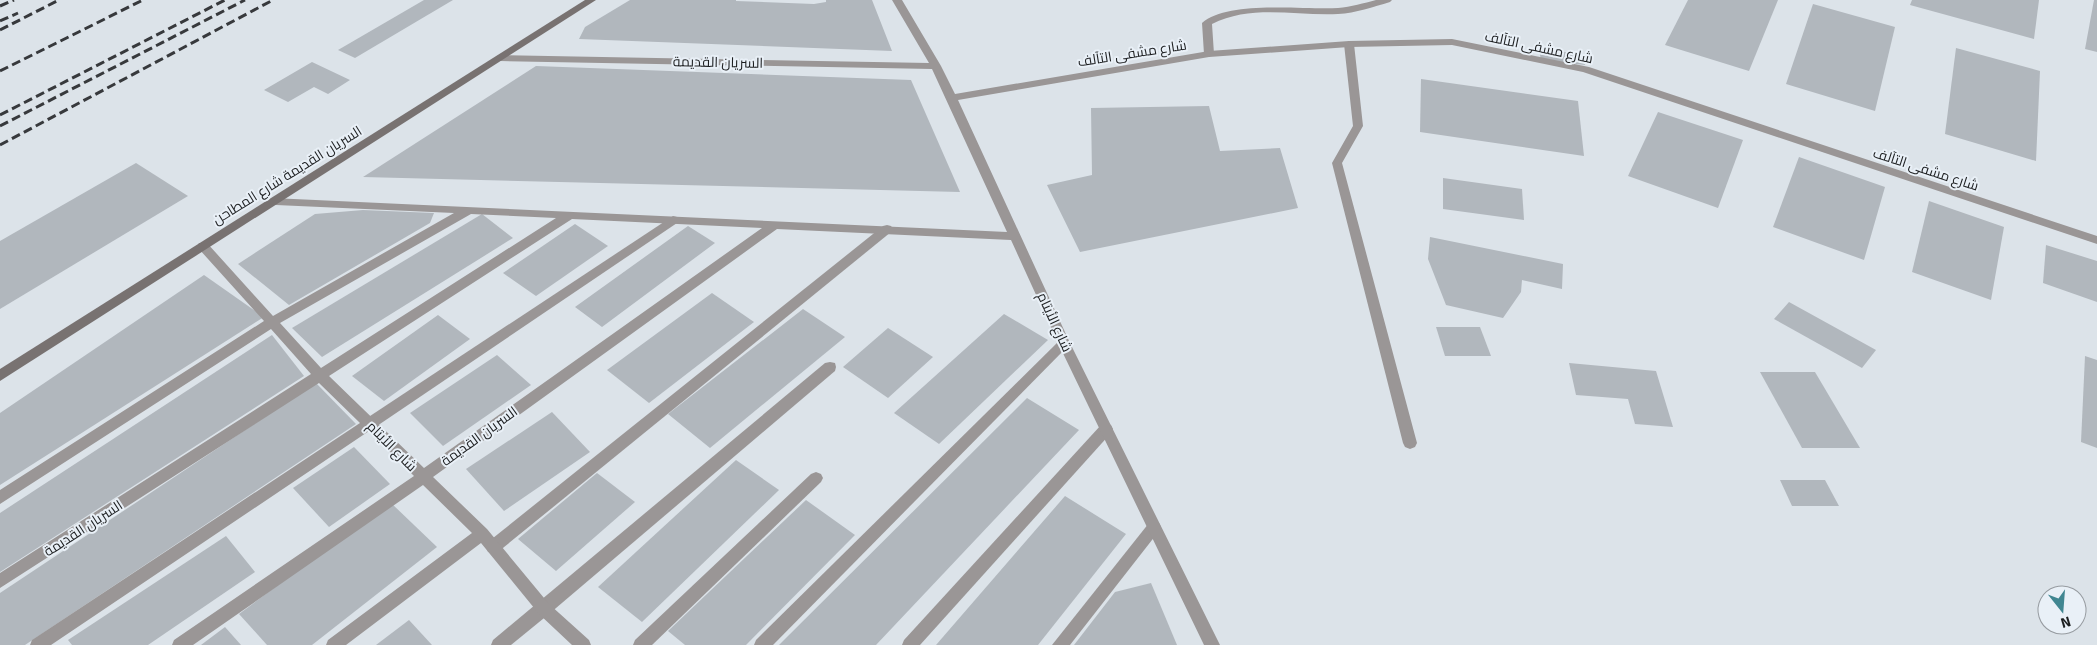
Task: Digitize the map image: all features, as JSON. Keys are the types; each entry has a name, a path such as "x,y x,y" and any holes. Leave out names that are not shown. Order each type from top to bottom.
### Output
{"street":[{"name":"السريان القديمة شارع المطاحن","path":"0,376 591,0"},
{"name":"شارع الأيتام","path":"897,0 936,66 952,98 1064,343 1212,645"},
{"path":"1209,54 1207,23 1216,16 1243,8 1339,11 1387,0"},
{"name":"شارع مشفى التآلف","path":"952,98 1209,54 1349,44 1452,42 1585,69 2097,240"},
{"path":"1349,44 1358,126 1337,163 1410,444"},
{"name":"السريان القديمة","path":"500,58 936,66"},
{"path":"276,201 1015,236"},
{"path":"0,498 272,322 469,210"},
{"name":"السريان القديمة","path":"0,581 570,214"},
{"path":"38,645 673,220"},
{"name":"السريان القديمة","path":"180,645 423,477 776,224"},
{"path":"493,547 887,229"},
{"name":"شارع الأيتام","path":"203,246 320,374 482,534 544,609 583,645"},
{"path":"762,645 1064,343"},
{"path":"499,645 830,367"},
{"path":"910,645 1106,429"},
{"path":"642,645 816,478"},
{"path":"1060,645 1154,527"},
{"path":"334,645 482,534"}],"building":[{"path":"424,0 453,0 355,58 338,50"},
{"path":"630,0 736,0 814,4 826,2 826,0 872,0 892,51 579,39 585,27"},
{"path":"1688,0 1778,0 1749,71 1665,45"},
{"path":"1912,0 2039,0 2034,39 1910,5"},
{"path":"2094,0 2097,0 2097,52 2085,49"},
{"path":"1813,4 1895,27 1875,111 1786,84"},
{"path":"1956,48 2040,71 2036,161 1945,134"},
{"path":"1539,49 1583,54 1585,65 1541,60"},
{"path":"312,62 350,80 328,94 314,87 288,102 264,90"},
{"path":"536,66 911,80 960,192 363,177"},
{"path":"1421,79 1578,101 1584,156 1420,132"},
{"path":"1209,106 1220,151 1280,148 1298,208 1080,252 1047,185 1092,175 1091,108"},
{"path":"1658,112 1743,140 1718,208 1628,176"},
{"path":"1799,157 1885,187 1864,260 1773,227"},
{"path":"136,163 188,196 0,309 0,241"},
{"path":"1443,178 1522,189 1524,220 1443,209"},
{"path":"1929,201 2004,227 1991,300 1912,272"},
{"path":"363,210 434,213 430,223 289,305 238,264 315,214"},
{"path":"482,214 513,238 322,357 292,328"},
{"path":"575,224 608,246 536,296 503,273"},
{"path":"688,226 715,243 602,327 575,307"},
{"path":"1430,237 1563,264 1562,289 1522,280 1521,292 1503,318 1446,305 1428,259"},
{"path":"2046,245 2097,261 2097,302 2043,283"},
{"path":"204,275 264,317 0,485 0,413"},
{"path":"712,293 754,322 649,403 607,370"},
{"path":"1789,302 1876,350 1862,368 1774,319"},
{"path":"803,309 845,337 710,448 668,414"},
{"path":"1004,314 1048,340 939,444 894,413"},
{"path":"438,315 470,339 384,401 352,376"},
{"path":"1436,327 1480,327 1491,356 1445,356"},
{"path":"888,328 933,357 888,398 843,367"},
{"path":"272,335 304,376 0,572 0,513"},
{"path":"497,355 531,385 443,446 410,413"},
{"path":"2085,356 2097,360 2097,448 2081,442"},
{"path":"1569,363 1656,371 1673,427 1635,424 1628,399 1576,395"},
{"path":"1760,372 1815,372 1860,448 1802,448"},
{"path":"316,383 356,424 25,645 0,645 0,593"},
{"path":"1027,398 1079,430 876,645 779,645"},
{"path":"552,412 590,452 504,511 466,469"},
{"path":"354,447 390,484 329,527 293,488"},
{"path":"736,460 779,490 642,622 598,587"},
{"path":"597,473 635,502 556,571 518,539"},
{"path":"1780,480 1825,480 1839,506 1792,506"},
{"path":"1065,496 1126,534 1038,645 936,645"},
{"path":"806,500 855,535 746,645 685,645 668,631"},
{"path":"390,502 437,547 312,645 267,645 239,614"},
{"path":"226,536 255,572 148,645 72,645 68,640"},
{"path":"1151,583 1177,645 1074,645 1115,592"},
{"path":"409,620 432,645 376,645"},
{"path":"225,627 241,645 201,645"}],"railway":[{"path":"0,6 14,0"},
{"path":"0,30 59,0"},
{"path":"0,71 143,0"},
{"path":"0,115 225,0"},
{"path":"0,126 245,0"},
{"path":"0,145 273,0"},
{"path":"0,21 18,13"}]}
